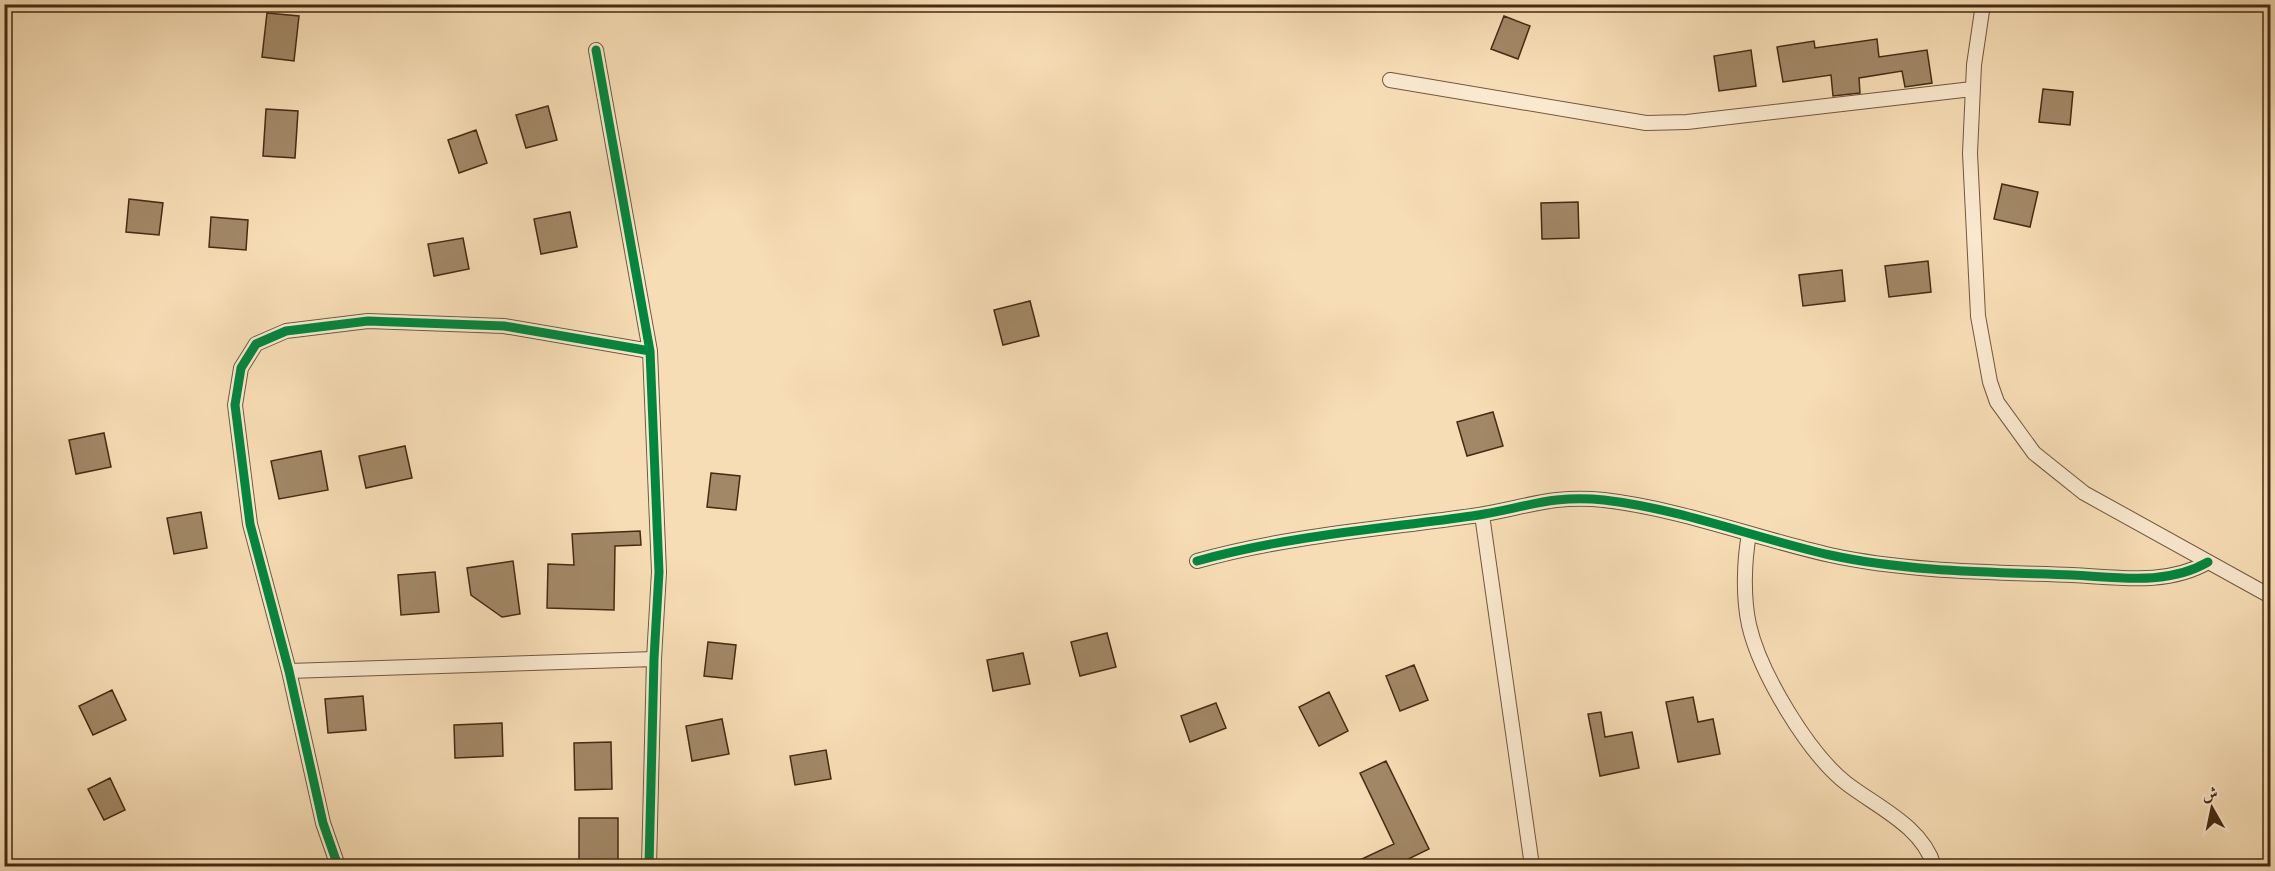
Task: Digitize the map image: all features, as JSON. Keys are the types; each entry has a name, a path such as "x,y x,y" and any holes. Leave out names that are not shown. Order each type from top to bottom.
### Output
{"street":[{"path":"1983,4 1972,89 1970,153 1978,316 1990,382 1997,402 2024,442 2050,467 2084,493 2271,596"},
{"path":"596,50 650,351 659,562 654,659 649,867"},
{"path":"1390,80 1646,123 1687,122 1972,89"},
{"path":"338,867 323,823 289,671 250,524 235,405 241,368 256,344 286,331 368,321 504,326 650,351"},
{"path":"1197,561 1241,549 1482,514 1531,502 1563,498 1604,500 1660,510 1832,555 1907,566 2141,578 2180,575 2208,562"},
{"path":"1482,514 1532,867"},
{"path":"1749,534 1746,586 1750,628 1782,699 1804,738 1829,767 1904,825 1922,844 1934,867"},
{"path":"289,671 654,659"}],"building":[{"path":"267,13 299,16 294,61 262,57"},
{"path":"1504,16 1530,26 1518,59 1491,49"},
{"path":"1877,39 1879,57 1927,50 1932,83 1905,87 1902,71 1859,78 1860,93 1833,96 1831,75 1783,82 1777,47 1814,41 1815,48"},
{"path":"1751,50 1756,86 1719,91 1714,56"},
{"path":"2043,89 2073,92 2070,125 2039,122"},
{"path":"548,106 557,140 526,148 516,115"},
{"path":"266,109 298,111 295,158 263,156"},
{"path":"476,130 487,163 459,173 448,140"},
{"path":"2002,184 2038,192 2030,227 1994,219"},
{"path":"129,199 163,203 159,235 126,232"},
{"path":"1578,202 1579,238 1542,239 1541,203"},
{"path":"570,212 577,247 541,254 534,219"},
{"path":"211,217 248,220 246,250 209,247"},
{"path":"463,238 469,269 434,276 428,244"},
{"path":"1928,261 1931,292 1889,297 1885,266"},
{"path":"1842,270 1845,301 1803,306 1799,275"},
{"path":"1030,301 1039,336 1003,345 994,310"},
{"path":"1493,412 1503,446 1467,456 1457,422"},
{"path":"104,433 111,467 76,474 69,440"},
{"path":"405,446 412,478 366,488 359,456"},
{"path":"321,451 328,490 279,499 271,461"},
{"path":"711,473 740,476 736,510 707,507"},
{"path":"201,512 207,548 174,554 167,518"},
{"path":"640,531 641,545 615,546 614,610 547,608 548,564 574,565 572,534"},
{"path":"513,561 520,614 502,617 471,595 467,568"},
{"path":"435,572 439,612 401,615 398,575"},
{"path":"1107,633 1116,667 1080,676 1071,642"},
{"path":"708,642 736,645 732,679 704,676"},
{"path":"1023,653 1030,684 993,691 987,660"},
{"path":"1414,665 1428,700 1400,711 1386,676"},
{"path":"112,690 126,720 93,735 79,706"},
{"path":"1329,692 1348,731 1319,746 1299,707"},
{"path":"363,696 366,730 328,733 325,699"},
{"path":"1693,697 1698,722 1713,719 1720,754 1678,762 1666,702"},
{"path":"1216,703 1226,728 1190,742 1181,716"},
{"path":"1601,712 1605,737 1632,732 1639,768 1600,776 1588,714"},
{"path":"722,719 729,754 692,761 686,726"},
{"path":"502,723 503,756 455,758 454,725"},
{"path":"611,742 612,789 575,790 574,743"},
{"path":"826,750 831,779 795,785 790,756"},
{"path":"1386,761 1429,849 1392,867 1345,867 1394,844 1360,773"},
{"path":"110,778 125,810 104,820 88,789"},
{"path":"579,818 618,818 618,861 612,867 579,867"}],"cycle path":[{"path":"596,50 650,351 659,572 654,659 649,866"},
{"path":"338,866 323,823 289,671 250,524 235,405 241,368 256,344 286,331 368,321 504,326 650,351"},
{"path":"1197,561 1299,539 1472,516 1552,501 1585,499 1633,504 1661,510 1830,555 1889,565 1981,572 2142,578 2176,574 2192,570 2208,562"}]}
